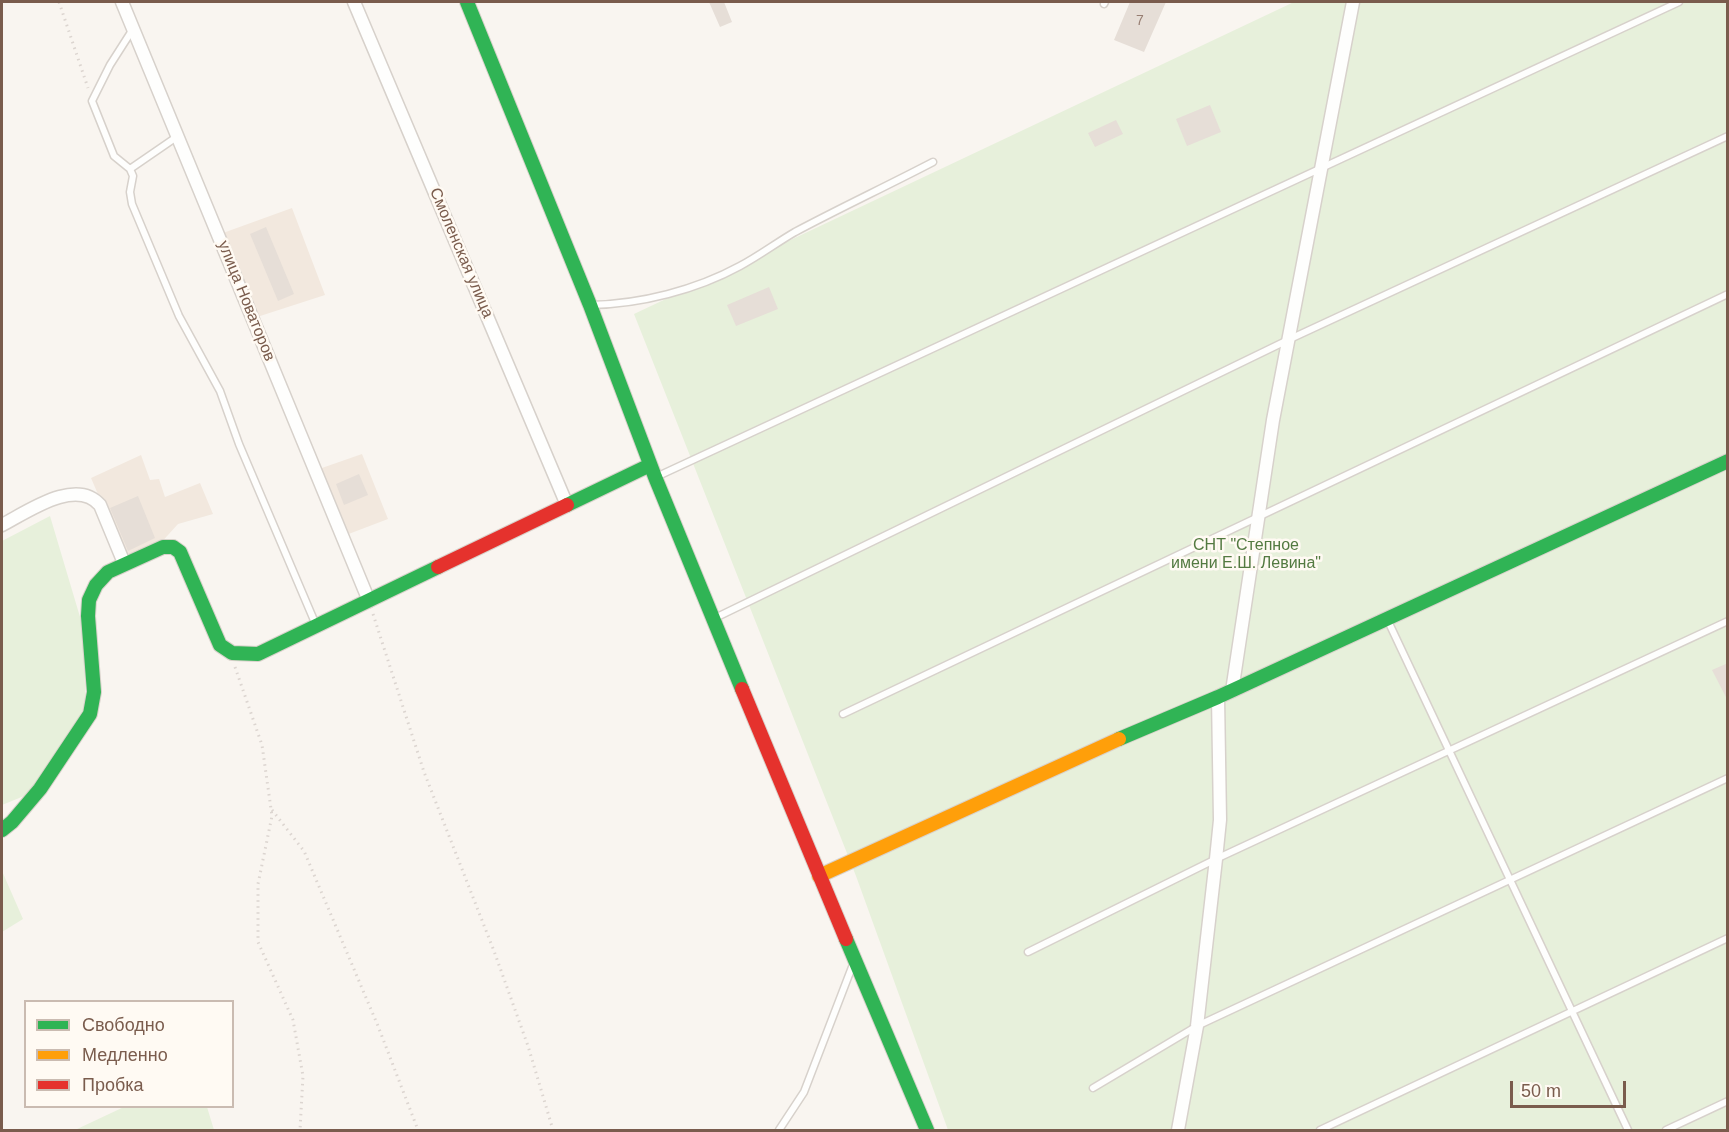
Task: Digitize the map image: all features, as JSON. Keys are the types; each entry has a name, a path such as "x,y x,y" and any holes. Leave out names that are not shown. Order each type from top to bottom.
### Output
{"street":[{"name":"улица Новаторов","path":"122,2 369,601"},
{"name":"Смоленская улица","path":"354,2 567,505"},
{"path":"467,2 590,305 653,471 713,619 927,1131"},
{"path":"1232,691 1274,420 1353,2"},
{"path":"819,876 1182,711 1232,691 1728,461"},
{"path":"2,830 12,822 40,789 90,714 94,692 88,616 89,600 96,585 108,572 124,563 162,548 173,547 180,552 220,645 232,653 258,654 567,505 653,471"},
{"path":"2,525 56,498 71,494 84,494 94,498 100,505 124,563"},
{"path":"1178,1131 1197,1026 1220,820 1218,697"}],"lane":[{"path":"653,471 1322,169 1679,2"},
{"path":"133,28 110,65 92,101 114,156 130,169 133,176 130,192 132,204 179,316 220,391 239,444 316,627"},
{"path":"130,169 177,135"},
{"path":"713,619 1290,339 1728,136"},
{"path":"590,305 626,302 672,292 709,280 741,266 794,233 933,162"},
{"path":"843,714 1728,294"},
{"path":"1387,619 1628,1131"},
{"path":"1028,952 1216,859 1728,621"},
{"path":"1093,1088 1197,1026 1728,778"},
{"path":"1320,1131 1728,938"},
{"path":"780,1131 804,1092 855,961"},
{"path":"1665,1131 1728,1101"}],"path":[{"path":"59,2 92,101"},
{"path":"369,601 424,772 494,951 528,1046 554,1131"},
{"path":"232,653 236,675 262,745 271,808 272,816 258,884 258,942 292,1020 303,1076 300,1131"},
{"path":"271,808 304,851 378,1026 417,1131"}],"shaded area":[{"path":"292,208 325,295 257,317 223,233"},
{"path":"362,454 388,519 346,535 319,469"},
{"path":"141,455 150,480 159,479 165,497 200,483 213,514 178,524 158,546 125,557 91,478"}],"green space":[{"name":"СНТ \"Степное имени Е.Ш. Левина\"","path":"1294,2 1727,2 1727,1130 948,1130 856,876 634,314"},
{"path":"50,516 83,627 86,714 29,794 2,805 2,541"},
{"path":"2,871 23,919 2,932"},
{"path":"122,1108 207,1108 214,1130 75,1130"}],"building":[{"path":"709,2 724,2 732,22 720,27"},
{"path":"1130,2 1166,2 1144,52 1114,40"},
{"path":"1210,105 1221,132 1187,146 1176,119"},
{"path":"1116,120 1123,134 1095,147 1088,133"},
{"path":"266,227 294,294 278,301 250,234"},
{"path":"769,287 778,309 736,326 727,305"},
{"path":"359,474 368,495 344,505 336,484"},
{"path":"138,496 155,538 128,551 110,508"},
{"path":"1728,663 1728,701 1712,670"}],"traffic: fast":[{"path":"467,2 590,305 655,477 742,689"},
{"path":"1119,739 1218,697 1728,461"},
{"path":"567,505 650,465"},
{"path":"2,830 12,822 40,789 90,714 94,692 88,616 89,600 96,585 108,572 163,547 173,547 180,552 220,645 232,653 258,654 438,567"},
{"path":"846,939 927,1130"}],"traffic: slow":[{"path":"819,876 1119,739"}],"traffic: jam":[{"path":"438,567 567,505"},
{"path":"742,689 846,939"}]}
